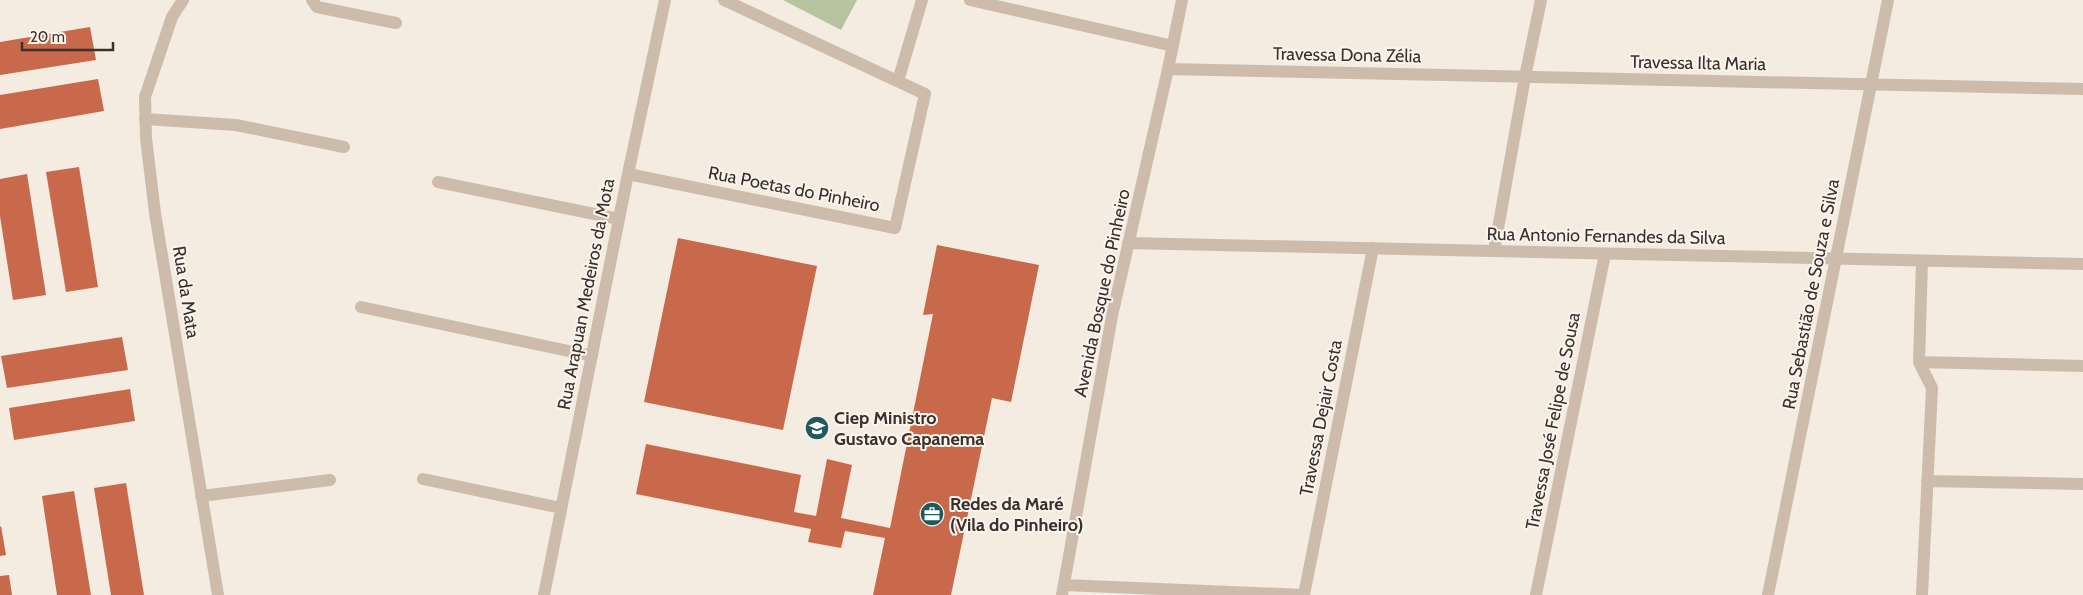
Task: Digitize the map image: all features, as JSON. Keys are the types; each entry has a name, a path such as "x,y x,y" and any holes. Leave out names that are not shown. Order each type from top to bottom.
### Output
{"street":[{"name":"Rua da Mata","path":"183,0 172,17 154,64 145,97 145,120 155,213 218,595"},
{"path":"312,0 317,7 396,23"},
{"name":"Rua Arapuan Medeiros da Mota","path":"544,595 628,174 665,0"},
{"name":"Rua Poetas do Pinheiro","path":"628,174 894,228 924,94 724,0"},
{"path":"898,81 922,0"},
{"path":"970,0 1173,46"},
{"name":"Avenida Bosque do Pinheiro","path":"1063,590 1112,316 1182,0"},
{"path":"1494,251 1525,77 1541,0"},
{"name":"Rua Sebastião de Souza e Silva","path":"1768,595 1888,0"},
{"name":"Travessa Dona Zélia","path":"1168,69 1525,77"},
{"name":"Travessa Ilta Maria","path":"1525,77 2083,89"},
{"path":"145,120 236,125 344,147"},
{"path":"438,182 619,219"},
{"name":"Rua Antonio Fernandes da Silva","path":"1128,243 2083,264"},
{"name":"Travessa Dejair Costa","path":"1304,595 1373,248"},
{"name":"Travessa José Felipe de Sousa","path":"1536,595 1605,254"},
{"path":"1922,261 1918,362 1932,388 1922,595"},
{"path":"362,307 592,356"},
{"path":"1918,362 2083,366"},
{"path":"423,479 561,508"},
{"path":"201,496 330,480"},
{"path":"1927,481 2083,484"},
{"path":"1063,590 1304,595"}],"green space":[{"path":"783,0 857,0 841,30"}],"building":[{"path":"90,27 96,60 0,75 0,42"},
{"path":"98,79 104,111 0,129 0,95"},
{"path":"79,167 98,287 66,292 46,172"},
{"path":"27,174 46,295 13,300 0,216 0,179"},
{"path":"678,238 817,266 783,430 644,402"},
{"path":"937,245 1039,265 1011,402 992,398 951,595 873,595 885,538 845,531 841,548 808,542 811,529 636,494 646,444 801,475 794,512 816,516 827,459 852,465 841,518 890,528 933,314 923,315"},
{"path":"122,337 128,370 7,388 1,356"},
{"path":"130,389 135,421 14,440 9,408"},
{"path":"126,483 144,595 111,595 94,488"},
{"path":"74,491 91,595 57,595 42,496"},
{"path":"0,527 6,555 0,556"},
{"path":"9,575 12,595 0,595 0,576"}],"place":[{"name":"Ciep Ministro Gustavo Capanema","path":"817,428"},
{"name":"Redes da Maré (Vila do Pinheiro)","path":"932,514"}]}
